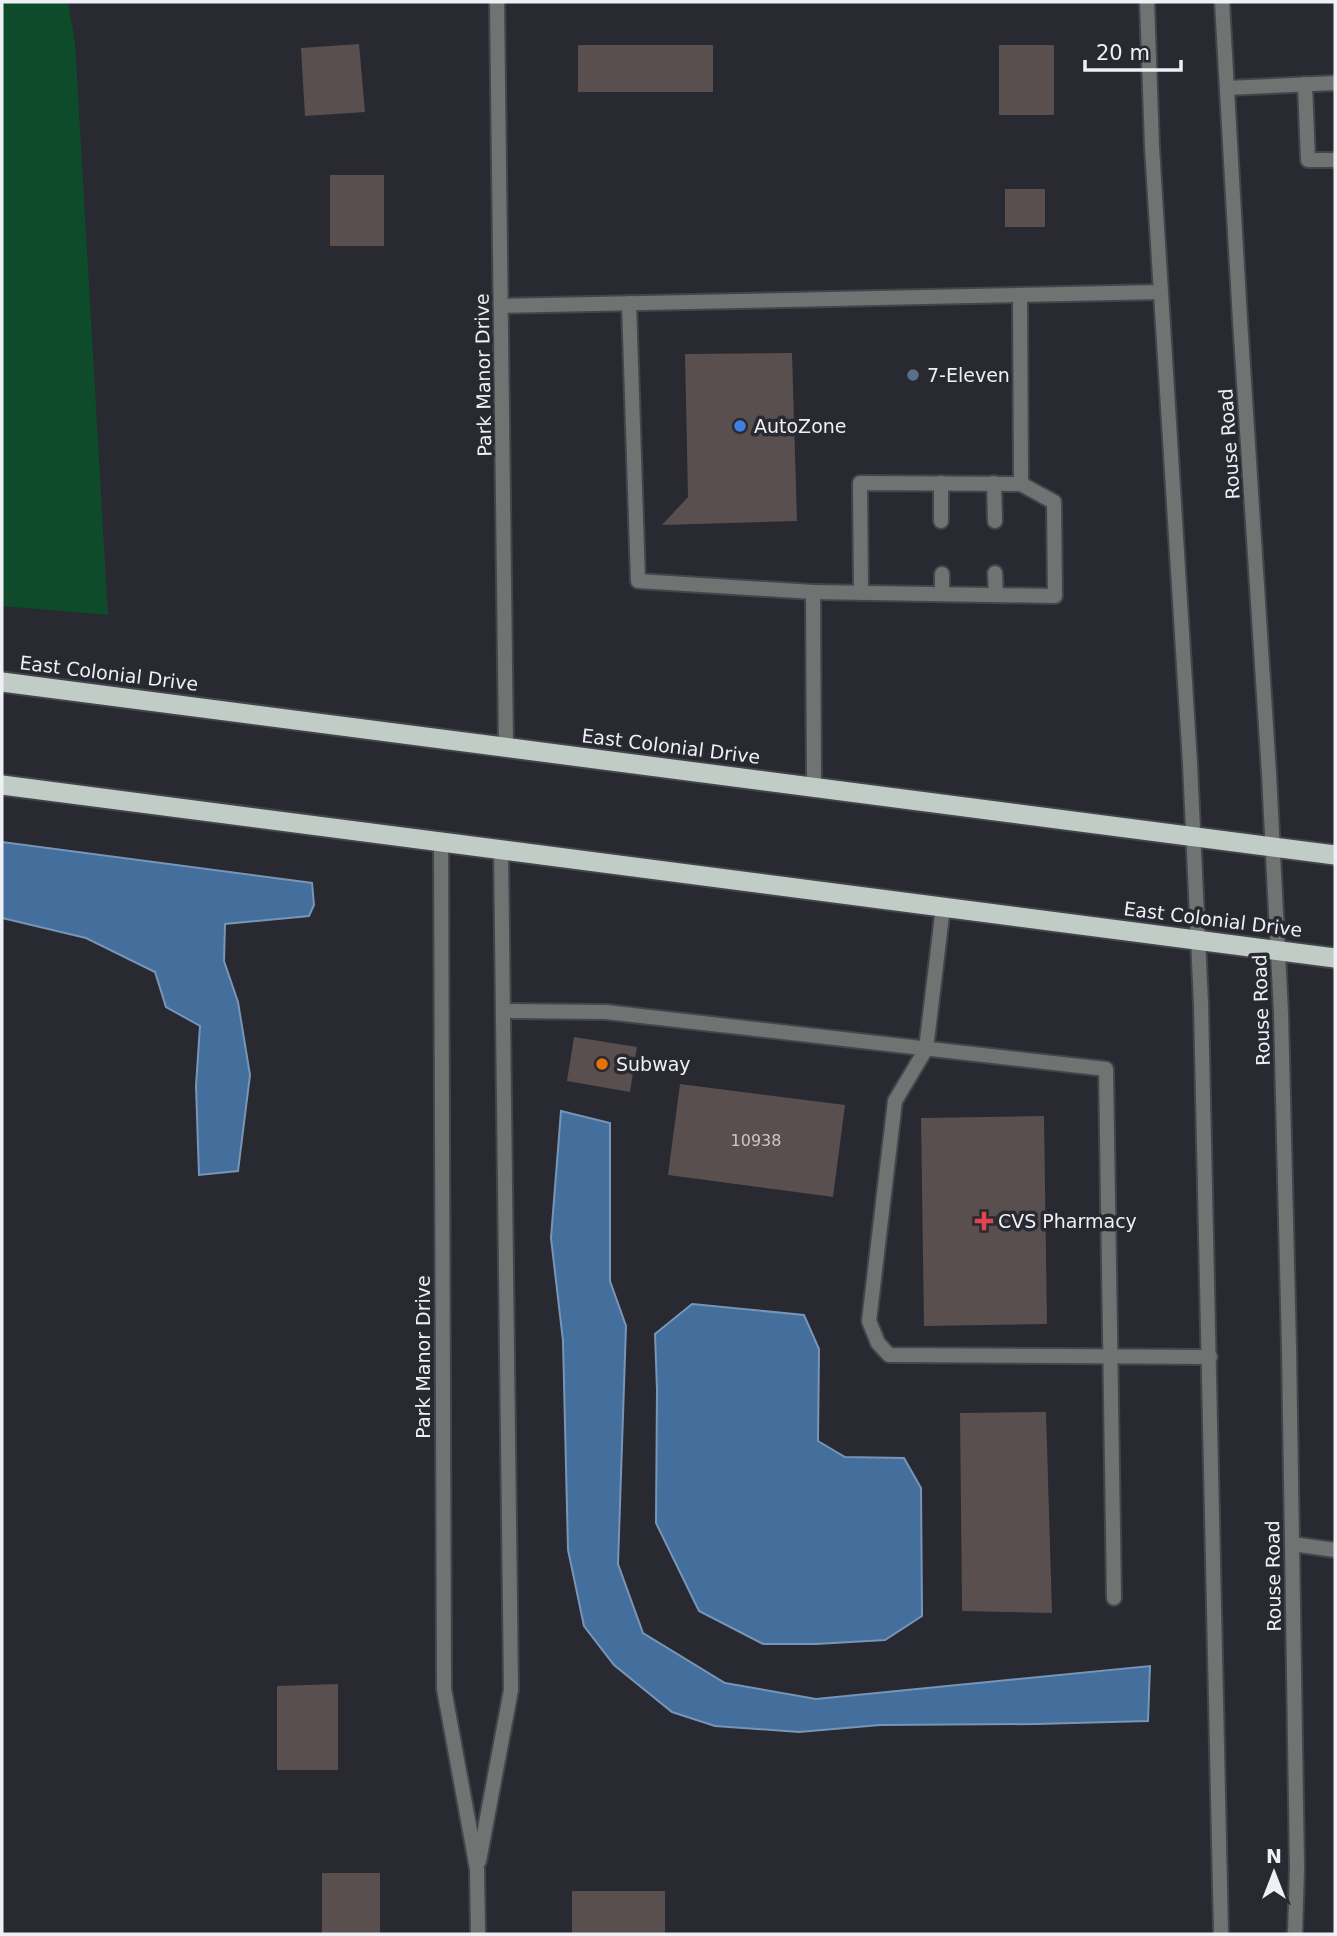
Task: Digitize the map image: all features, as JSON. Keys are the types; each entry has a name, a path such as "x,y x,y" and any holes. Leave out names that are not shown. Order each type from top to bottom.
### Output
{"highway":[{"name":"East Colonial Drive","path":"2,681 1335,855"},
{"name":"East Colonial Drive","path":"2,785 1335,958"}],"street":[{"name":"Park Manor Drive","path":"497,2 506,747"},
{"path":"1147,2 1152,147 1198,940 1210,1357 1221,1934"},
{"name":"Rouse Road","path":"1222,2 1278,950 1289,1348 1297,1869 1295,1934"},
{"path":"1227,88 1335,83"},
{"path":"1305,84 1308,160 1335,160"},
{"path":"502,306 1161,292"},
{"path":"1020,295 1021,484"},
{"path":"629,303 638,581 813,592 861,593 942,594 996,594 1055,596 1054,502 1021,484 860,483 861,593"},
{"path":"940,483 941,521"},
{"path":"994,483 995,521"},
{"path":"995,573 996,594"},
{"path":"942,574 942,594"},
{"path":"813,592 814,787"},
{"name":"Park Manor Drive","path":"441,842 444,1689 477,1869 478,1934"},
{"name":"Park Manor Drive","path":"477,1869 511,1690 501,850"},
{"path":"943,907 926,1049 895,1101 869,1321 878,1343 889,1356 1210,1357"},
{"path":"503,1011 606,1012 1106,1069 1114,1598"},
{"path":"1292,1544 1335,1550"}],"green space":[{"path":"2,2 68,2 75,42 108,615 2,606"}],"water":[{"path":"2,842 312,883 314,905 309,916 225,924 224,961 238,1002 250,1075 238,1171 199,1175 196,1086 200,1026 166,1007 155,972 86,938 2,918"},
{"path":"561,1111 610,1123 610,1281 626,1326 618,1564 643,1633 725,1683 816,1699 1150,1666 1148,1721 880,1725 799,1732 715,1726 672,1712 614,1665 584,1626 568,1550 563,1341 551,1238"},
{"path":"692,1304 804,1315 819,1349 818,1441 845,1457 904,1458 921,1488 922,1616 885,1640 763,1644 699,1611 656,1523 655,1334"}],"building":[{"path":"359,44 365,112 305,116 301,48"},
{"path":"578,45 713,45 713,92 578,92"},
{"path":"999,45 1054,45 1054,115 999,115"},
{"path":"330,175 384,175 384,246 330,246"},
{"path":"1005,189 1045,189 1045,227 1005,227"},
{"name":"AutoZone","path":"792,353 797,521 662,525 688,497 685,354"},
{"name":"Subway","path":"574,1037 637,1047 630,1092 567,1081"},
{"path":"680,1084 845,1105 833,1197 668,1175"},
{"name":"CVS Pharmacy","path":"1044,1116 1047,1324 924,1326 921,1118"},
{"path":"1046,1412 1052,1613 962,1611 960,1413"},
{"path":"338,1684 338,1770 277,1770 277,1686"},
{"path":"322,1873 380,1873 380,1934 322,1934"},
{"path":"572,1891 665,1891 665,1934 572,1934"}],"place":[{"name":"7-Eleven","path":"913,375"},
{"name":"AutoZone","path":"740,426"},
{"name":"Subway","path":"602,1064"},
{"name":"CVS Pharmacy","path":"984,1221"}]}
